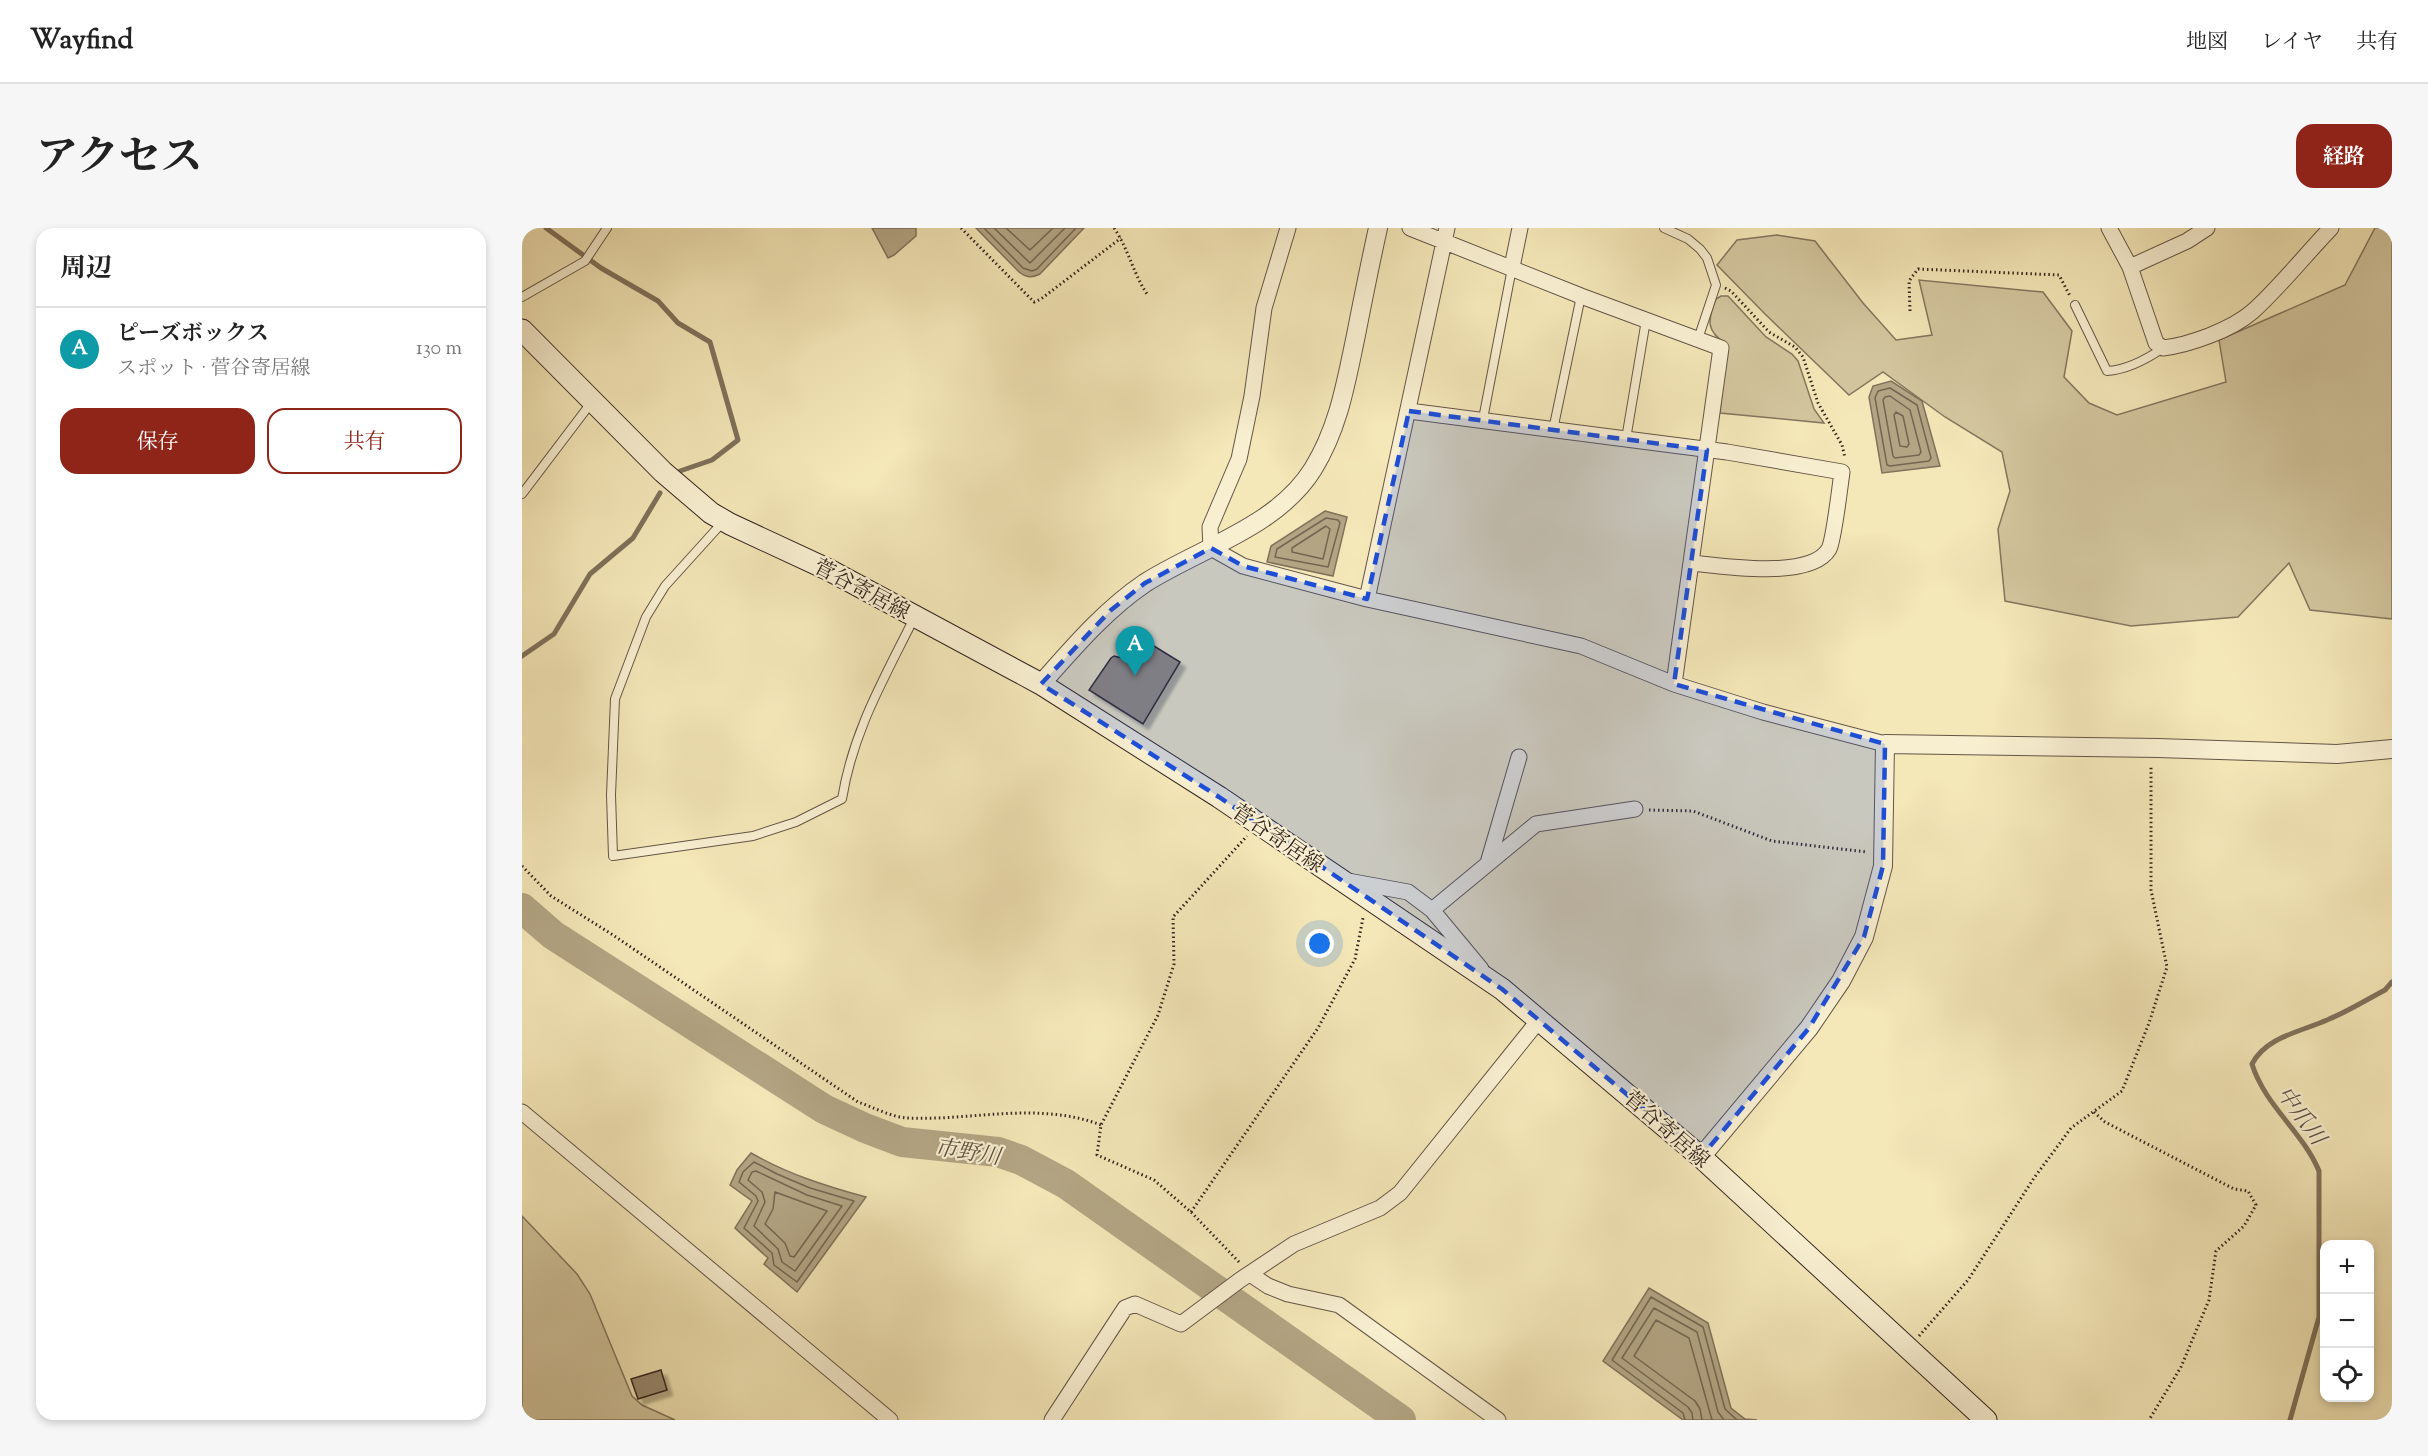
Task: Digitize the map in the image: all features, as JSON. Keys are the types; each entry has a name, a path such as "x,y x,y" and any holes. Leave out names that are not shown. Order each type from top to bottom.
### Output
{"main road":[{"name":"菅谷寄居線","path":"522,330 663,472 711,513 829,570 1041,684 1258,824 1492,983 1701,1157 1986,1420"}],"street":[{"path":"1211,548 1210,527 1239,459 1252,396 1264,308 1288,228"},
{"path":"1041,684 1085,635 1111,610 1145,583 1211,548 1274,509 1297,489 1313,469 1341,408 1378,228"},
{"path":"1410,228 1445,234 1512,267 1581,296 1721,348 1674,684"},
{"path":"1512,267 1520,228"},
{"path":"2109,228 2130,267 2156,343 2163,348 2177,346 2229,326 2251,312 2331,228"},
{"path":"2130,267 2187,241 2207,228"},
{"path":"1367,599 1445,234"},
{"path":"1409,411 1707,450 1842,472 1829,548 1820,558 1806,564 1760,569 1692,563"},
{"path":"1211,548 1243,566 1367,599 1581,646 1674,684 1763,712 1884,744 2151,748 2337,754 2392,749"},
{"path":"1701,1157 1802,1036 1841,981 1864,937 1882,866 1884,744"},
{"path":"1488,863 1519,757"},
{"path":"1432,910 1536,824 1635,809"},
{"path":"1340,880 1408,892 1432,910 1492,983"},
{"path":"1052,1420 1125,1308 1135,1304 1181,1324 1294,1244 1380,1208 1400,1192 1539,1020"},
{"path":"522,1112 890,1420"},
{"path":"1245,1277 1288,1294 1339,1305 1498,1420"}],"lane":[{"path":"522,297 585,261 607,228"},
{"path":"1664,228 1688,239 1700,249 1707,258 1716,285 1698,339"},
{"path":"1483,419 1512,267"},
{"path":"1553,430 1581,296"},
{"path":"2074,305 2107,371 2117,371 2152,356 2163,348"},
{"path":"1626,439 1646,320"},
{"path":"522,494 594,400"},
{"path":"724,520 666,586 646,617 615,699 611,795 613,856 753,836 796,822 842,799 847,765 861,727 915,616"}],"path":[{"path":"961,228 1034,302 1121,238"},
{"path":"1114,228 1147,294"},
{"path":"1910,311 1909,281 1918,269 2059,274 2074,305"},
{"path":"1716,285 1731,291 1769,332 1795,347 1803,357 1818,403 1842,445 1845,457 1842,472"},
{"path":"1908,1348 1968,1280 2034,1178 2071,1128 2122,1091 2149,1023 2167,968 2151,890 2151,748"},
{"path":"1635,809 1693,811 1772,841 1883,854"},
{"path":"1245,1277 1191,1212 1154,1180 1096,1155 1101,1125 1158,1015 1174,964 1173,917 1258,824"},
{"path":"522,866 550,896 614,935 858,1102 904,1118 1029,1112 1078,1116 1101,1125"},
{"path":"1191,1212 1318,1028 1354,959 1368,898"},
{"path":"2094,1112 2105,1122 2234,1189 2248,1191 2256,1205 2244,1226 2216,1251 2209,1300 2181,1367 2149,1420"}],"highlighted area":[{"path":"1409,411 1707,450 1674,684 1885,744 1883,866 1864,937 1809,1028 1701,1157 1502,989 1219,797 1041,684 1111,610 1145,583 1211,548 1243,566 1367,599"}],"shaded area":[{"path":"2375,228 2392,228 2392,619 2310,610 2289,563 2238,617 2131,626 2005,601 1998,529 2010,491 2002,452 1945,417 1883,372 1849,395 1717,265 1737,240 1777,235 1815,241 1863,303 1896,340 1932,335 1919,280 2043,292 2072,331 2064,377 2089,403 2117,415 2226,382 2219,340 2345,285"},
{"path":"1728,296 1766,337 1792,354 1798,361 1814,409 1824,423 1720,413 1727,345 1715,335 1710,320 1716,299"},
{"path":"522,1216 577,1274 590,1294 632,1396 642,1405 675,1420 522,1420"}],"water":[{"path":"872,228 916,228 916,236 888,258"},
{"path":"976,228 1084,228 1040,274 1030,277 1019,272"},
{"path":"1891,381 1922,401 1940,466 1882,473 1869,397 1873,386"},
{"path":"1325,511 1347,517 1333,576 1267,562 1271,546"},
{"path":"751,1153 807,1179 866,1197 797,1292 764,1264 768,1258 735,1228 752,1201 730,1185 737,1170"},
{"path":"1649,1288 1708,1323 1731,1408 1745,1419 1757,1420 1683,1420 1603,1361"}],"building":[{"path":"1136,635 1180,662 1143,724 1089,690 1111,658 1114,656 1122,658"},
{"path":"661,1370 667,1390 638,1399 631,1379"}],"waterway":[{"path":"546,228 601,268 658,301 678,323 710,342 738,440 712,460 680,471"},
{"path":"522,656 554,634 590,574 633,538 660,493"},
{"name":"市野川","path":"522,908 553,935 824,1109 902,1142 998,1152 1021,1160 1066,1184 1401,1420"},
{"name":"中爪川","path":"2290,1420 2319,1317 2319,1171 2304,1144 2266,1093 2252,1064 2258,1055 2275,1041 2342,1013 2385,990 2392,982"}],"place":[{"name":"ピーズボックス","path":"1135,676"}]}
